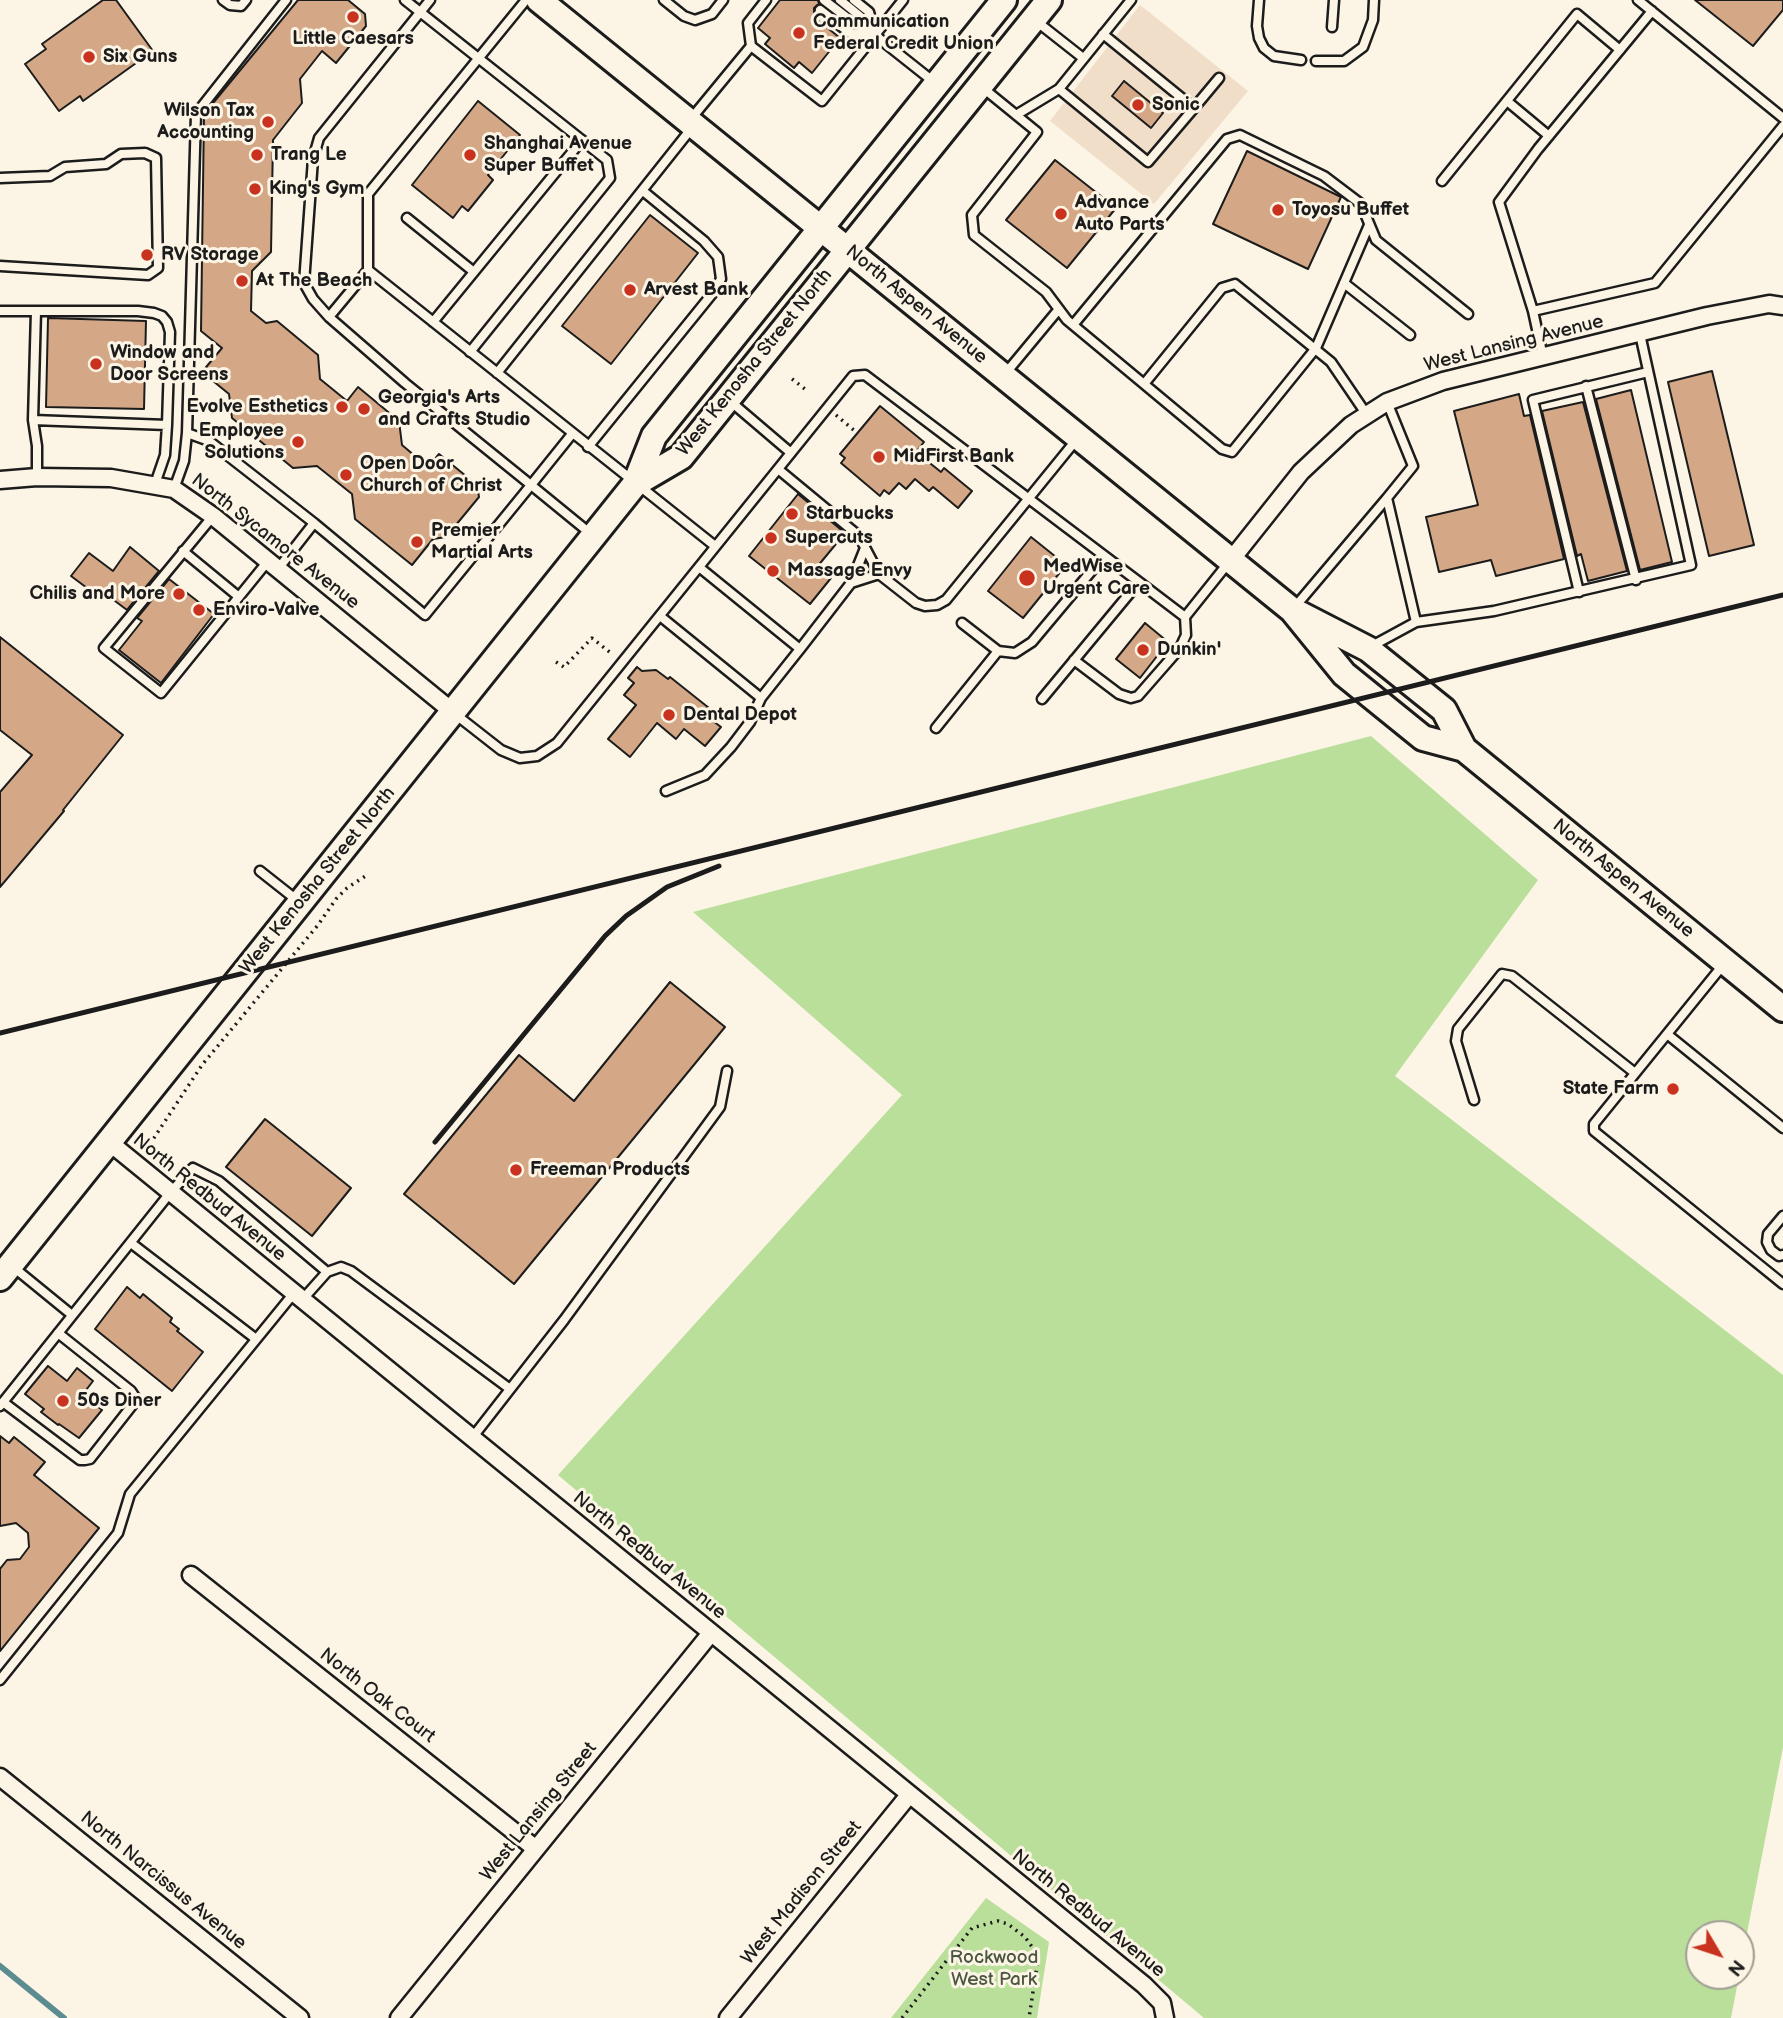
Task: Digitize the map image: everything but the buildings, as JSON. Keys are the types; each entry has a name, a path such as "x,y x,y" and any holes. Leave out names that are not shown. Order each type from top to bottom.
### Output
{"main road":[{"name":"North Aspen Avenue","path":"538,0 1292,610 1344,674 1413,730 1423,738 1464,749"},
{"name":"West Kenosha Street North","path":"5,1271 594,537 635,484 654,436 1004,0"},
{"name":"West Kenosha Street North","path":"635,484 681,457 1049,0"},
{"name":"North Aspen Avenue","path":"1292,610 1368,649 1444,710 1464,749 1783,1009"}],"street":[{"name":"West Lansing Avenue","path":"1231,560 1301,472 1351,425 1387,402 1443,381 1707,316 1769,304 1783,306"},
{"name":"North Sycamore Avenue","path":"0,480 37,477 111,478 174,489 213,516 453,712"},
{"name":"North Redbud Avenue","path":"108,1142 1144,1985 1163,2010"},
{"name":"North Oak Court","path":"191,1575 536,1849"},
{"name":"West Lansing Street","path":"399,2018 711,1633"},
{"name":"North Narcissus Avenue","path":"0,1777 300,2018"},
{"name":"West Madison Street","path":"728,2018 909,1795"}],"lane":[{"path":"223,0 230,5 241,6 246,0"},
{"path":"174,489 184,461 187,433 196,114 286,0"},
{"path":"405,0 607,160 610,178 470,352"},
{"path":"430,0 319,138 313,159 304,283 313,299 329,317 405,383 594,537"},
{"path":"329,317 368,270 368,194 526,0"},
{"path":"664,0 684,16 695,20 712,14 723,0"},
{"path":"766,0 748,23 751,46 822,102 903,0"},
{"path":"824,0 876,36 936,84"},
{"path":"840,0 861,17 876,36"},
{"path":"855,0 869,12 876,36"},
{"path":"1016,115 1059,89 1131,0"},
{"path":"1259,0 1257,26 1264,48 1274,55 1301,60"},
{"path":"1332,27 1334,0"},
{"path":"1316,61 1344,61 1363,47 1373,20 1374,0"},
{"path":"1638,0 1783,118"},
{"path":"820,10 850,33 876,36"},
{"path":"1543,357 1533,310 1499,202 1549,136 1652,11"},
{"path":"1442,181 1577,14 1620,50"},
{"path":"1034,19 1083,58"},
{"path":"1103,34 1194,108"},
{"path":"497,373 643,191 751,46"},
{"path":"1059,89 1149,162 1219,78"},
{"path":"980,86 1037,132 972,215 974,235 1046,292 1073,325 1222,449 1232,452 1315,348 1369,225"},
{"path":"1507,101 1549,136"},
{"path":"1533,310 1655,283 1783,126"},
{"path":"1073,325 1227,139 1240,135 1324,176 1361,204 1376,240 1468,314"},
{"path":"433,322 582,140"},
{"path":"0,178 50,176 65,167 106,164 121,155 145,153 156,159 158,268 148,275 0,266"},
{"path":"588,447 712,295 721,279 718,257 704,241 643,191"},
{"path":"407,218 474,272"},
{"path":"368,270 715,546"},
{"path":"1344,283 1410,335"},
{"path":"1144,384 1222,288 1235,284 1331,362 1367,415"},
{"path":"1004,375 1059,309"},
{"path":"0,311 138,311 162,316 170,332 167,425 165,455 155,484"},
{"path":"36,312 33,420 37,446 37,477"},
{"path":"1368,649 1416,622 1494,611 1636,580 1691,565 1640,334"},
{"path":"1579,592 1533,400 1648,372"},
{"path":"453,712 501,750 520,758 537,756 557,743 853,376 865,375 1185,617"},
{"path":"1586,386 1636,580"},
{"path":"728,398 791,453"},
{"path":"1292,610 1413,466 1387,402"},
{"path":"33,420 167,425"},
{"path":"187,433 209,441 425,615 572,434"},
{"path":"778,469 859,536 879,574 916,603 925,606 937,605 946,600 1079,437"},
{"path":"1387,498 1416,622"},
{"path":"213,516 104,648 161,693 239,597 314,523"},
{"path":"666,792 705,775 731,747 750,722 761,698 851,583 865,548"},
{"path":"183,551 239,597"},
{"path":"962,623 998,651 1016,653 1032,642 1104,556"},
{"path":"1074,660 1119,694 1131,698 1138,696 1180,648 1186,635 1185,617 1231,560"},
{"path":"699,567 800,649"},
{"path":"851,583 879,574"},
{"path":"1042,699 1139,582"},
{"path":"660,615 761,698"},
{"path":"936,728 998,651"},
{"path":"260,871 300,903"},
{"path":"1725,962 1594,1124 1595,1134 1783,1284"},
{"path":"1474,1100 1456,1041 1458,1029 1502,974 1512,976 1635,1073"},
{"path":"1667,1034 1783,1128"},
{"path":"472,1438 564,1320 720,1107 727,1071"},
{"path":"58,1333 135,1397 127,1413 90,1459 80,1460 2,1404 72,1315 170,1193 193,1168 219,1181 327,1272"},
{"path":"1783,1216 1768,1234 1767,1242 1771,1250 1779,1256 1783,1255"},
{"path":"131,1243 256,1339"},
{"path":"0,1680 118,1533 130,1494 256,1339 327,1272 341,1266 351,1271 510,1389"},
{"path":"5,1271 72,1315"}],"path":[{"path":"792,379 805,389"},
{"path":"834,414 856,432"},
{"path":"556,662 564,667 592,638 622,662"},
{"path":"133,1162 150,1146 202,1065 336,900 347,888 367,875"},
{"path":"902,2018 972,1928 998,1921 1008,1924 1025,1937 1035,1951 1037,1966 1029,2018"}],"shaded area":[{"path":"1140,5 1248,91 1154,204 1050,121"}],"green space":[{"path":"1371,736 1538,880 1395,1076 1783,1375 1783,1747 1750,1920 1685,1920 1685,1990 1736,1990 1731,2018 1204,2018 558,1475 902,1095 693,912"},
{"name":"Rockwood West Park","path":"986,1898 1049,1942 1037,2018 891,2018"}],"waterway":[{"path":"0,1966 64,2018"}],"railway":[{"path":"0,1033 1783,595"},
{"path":"435,1142 605,936 626,916 667,887 719,866"}],"place":[{"name":"Little Caesars","path":"353,17"},
{"name":"Communication Federal Credit Union","path":"799,33"},
{"name":"Six Guns","path":"89,57"},
{"name":"Sonic","path":"1138,105"},
{"name":"Wilson Tax Accounting","path":"268,122"},
{"name":"Trang Le","path":"257,155"},
{"name":"Shanghai Avenue Super Buffet","path":"470,155"},
{"name":"King's Gym","path":"255,189"},
{"name":"Toyosu Buffet","path":"1278,210"},
{"name":"Advance Auto Parts","path":"1061,214"},
{"name":"RV Storage","path":"147,255"},
{"name":"At The Beach","path":"242,281"},
{"name":"Arvest Bank","path":"630,290"},
{"name":"Window and Door Screens","path":"96,364"},
{"name":"Evolve Esthetics","path":"342,407"},
{"name":"Georgia's Arts and Crafts Studio","path":"364,409"},
{"name":"Employee Solutions","path":"298,442"},
{"name":"MidFirst Bank","path":"879,457"},
{"name":"Open Door Church of Christ","path":"346,475"},
{"name":"Starbucks","path":"792,514"},
{"name":"Supercuts","path":"771,538"},
{"name":"Premier Martial Arts","path":"417,542"},
{"name":"Massage Envy","path":"773,571"},
{"name":"MedWise Urgent Care","path":"1027,578"},
{"name":"Chilis and More","path":"179,594"},
{"name":"Enviro-Valve","path":"199,610"},
{"name":"Dunkin'","path":"1143,650"},
{"name":"Dental Depot","path":"669,715"},
{"name":"State Farm","path":"1673,1089"},
{"name":"Freeman Products","path":"516,1170"},
{"name":"50s Diner","path":"63,1401"}]}
